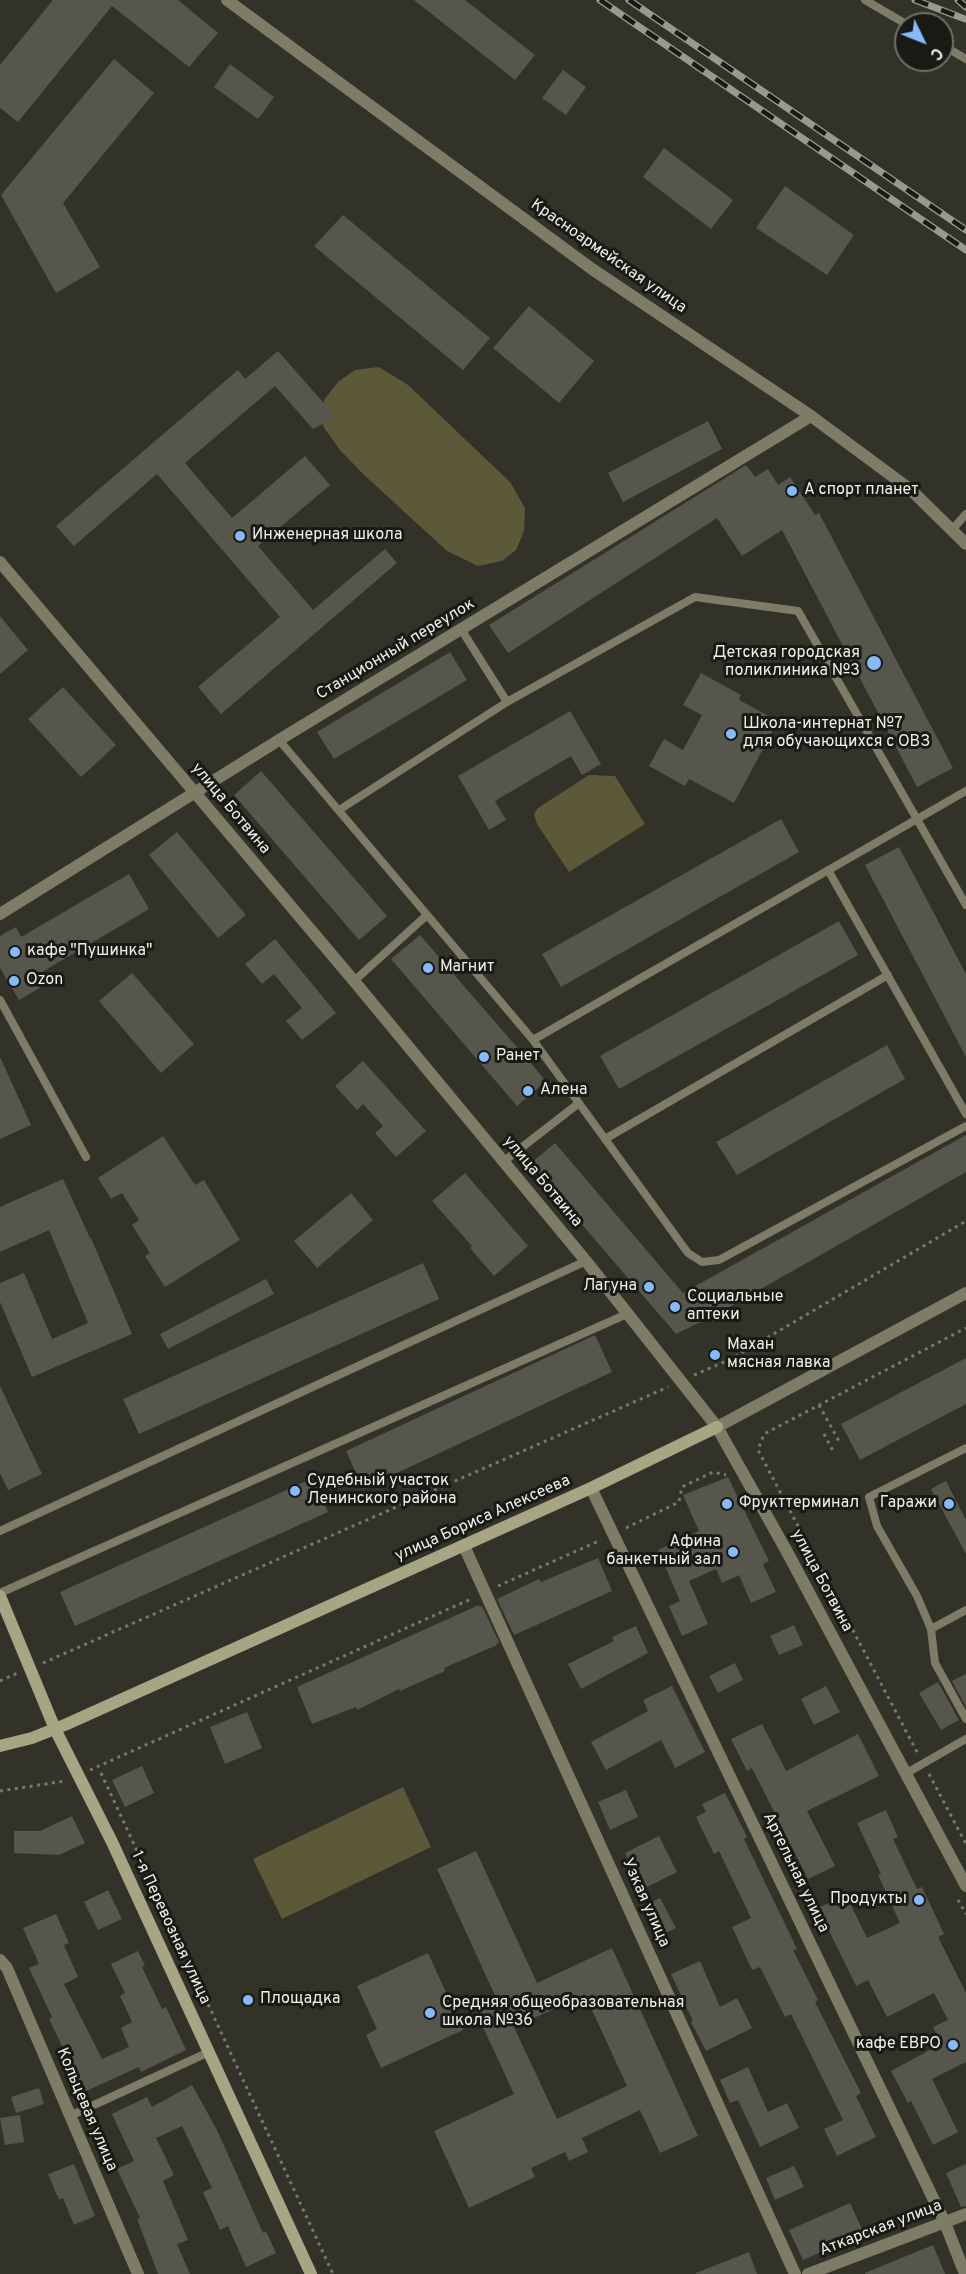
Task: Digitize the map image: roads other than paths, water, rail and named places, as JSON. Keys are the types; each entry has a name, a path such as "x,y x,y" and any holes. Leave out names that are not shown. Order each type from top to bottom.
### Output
{"main road":[{"name":"улица Бориса Алексеева","path":"0,1746 32,1738 55,1729 464,1546 717,1427"},
{"name":"1-я Перевозная улица","path":"0,1594 55,1729 112,1842 311,2274"}],"street":[{"name":"Красноармейская улица","path":"227,0 592,269 811,416 910,490 966,544"},
{"name":"Станционный переулок","path":"0,914 196,794 279,740 811,416"},
{"name":"улица Ботвина","path":"0,562 354,981 586,1261 717,1427 786,1550 966,1886"},
{"name":"улица Бориса Алексеева","path":"717,1427 966,1293"},
{"name":"Артельная улица","path":"591,1488 945,2223 965,2274"},
{"name":"Узкая улица","path":"464,1546 795,2274"},
{"name":"Кольцевая улица","path":"0,1960 7,1968 138,2274"},
{"name":"Аткарская улица","path":"808,2274 966,2214"}],"lane":[{"path":"865,0 894,17"},
{"path":"952,530 966,514"},
{"path":"339,810 507,702 695,597 798,611 966,905"},
{"path":"461,629 507,702"},
{"path":"279,740 533,1040 688,1253 702,1262 719,1260 966,1126"},
{"path":"533,1040 966,791"},
{"path":"828,870 966,1114"},
{"path":"354,981 427,915"},
{"path":"605,1139 888,975"},
{"path":"0,1000 86,1157"},
{"path":"503,1162 579,1103"},
{"path":"0,1531 586,1261"},
{"path":"0,1594 627,1314"},
{"path":"966,1448 869,1497 877,1526 917,1596 931,1629 935,1664 966,1719"},
{"path":"931,1629 966,1610"},
{"path":"905,1774 966,1739"},
{"path":"70,2116 209,2052"}],"railway":[{"path":"600,0 966,250"},
{"path":"629,0 966,230"},
{"path":"915,0 965,19"},
{"path":"958,0 966,7"}],"place":[{"name":"А спорт планет","path":"792,491"},
{"name":"Инженерная школа","path":"240,536"},
{"name":"Детская городская поликлиника №3","path":"874,663"},
{"name":"Школа-интернат №7 для обучающихся с ОВЗ","path":"731,734"},
{"name":"кафе \"Пушинка\"","path":"15,952"},
{"name":"Магнит","path":"428,968"},
{"name":"Ozon","path":"14,981"},
{"name":"Ранет","path":"484,1057"},
{"name":"Алена","path":"528,1091"},
{"name":"Лагуна","path":"649,1287"},
{"name":"Социальные аптеки","path":"675,1307"},
{"name":"Махан мясная лавка","path":"715,1355"},
{"name":"Судебный участок Ленинского района","path":"295,1491"},
{"name":"Фрукттерминал","path":"727,1504"},
{"name":"Гаражи","path":"949,1504"},
{"name":"Афина банкетный зал","path":"733,1552"},
{"name":"Продукты","path":"919,1900"},
{"name":"Площадка","path":"248,2000"},
{"name":"Средняя общеобразовательная школа №36","path":"430,2013"},
{"name":"кафе ЕВРО","path":"953,2045"}]}
